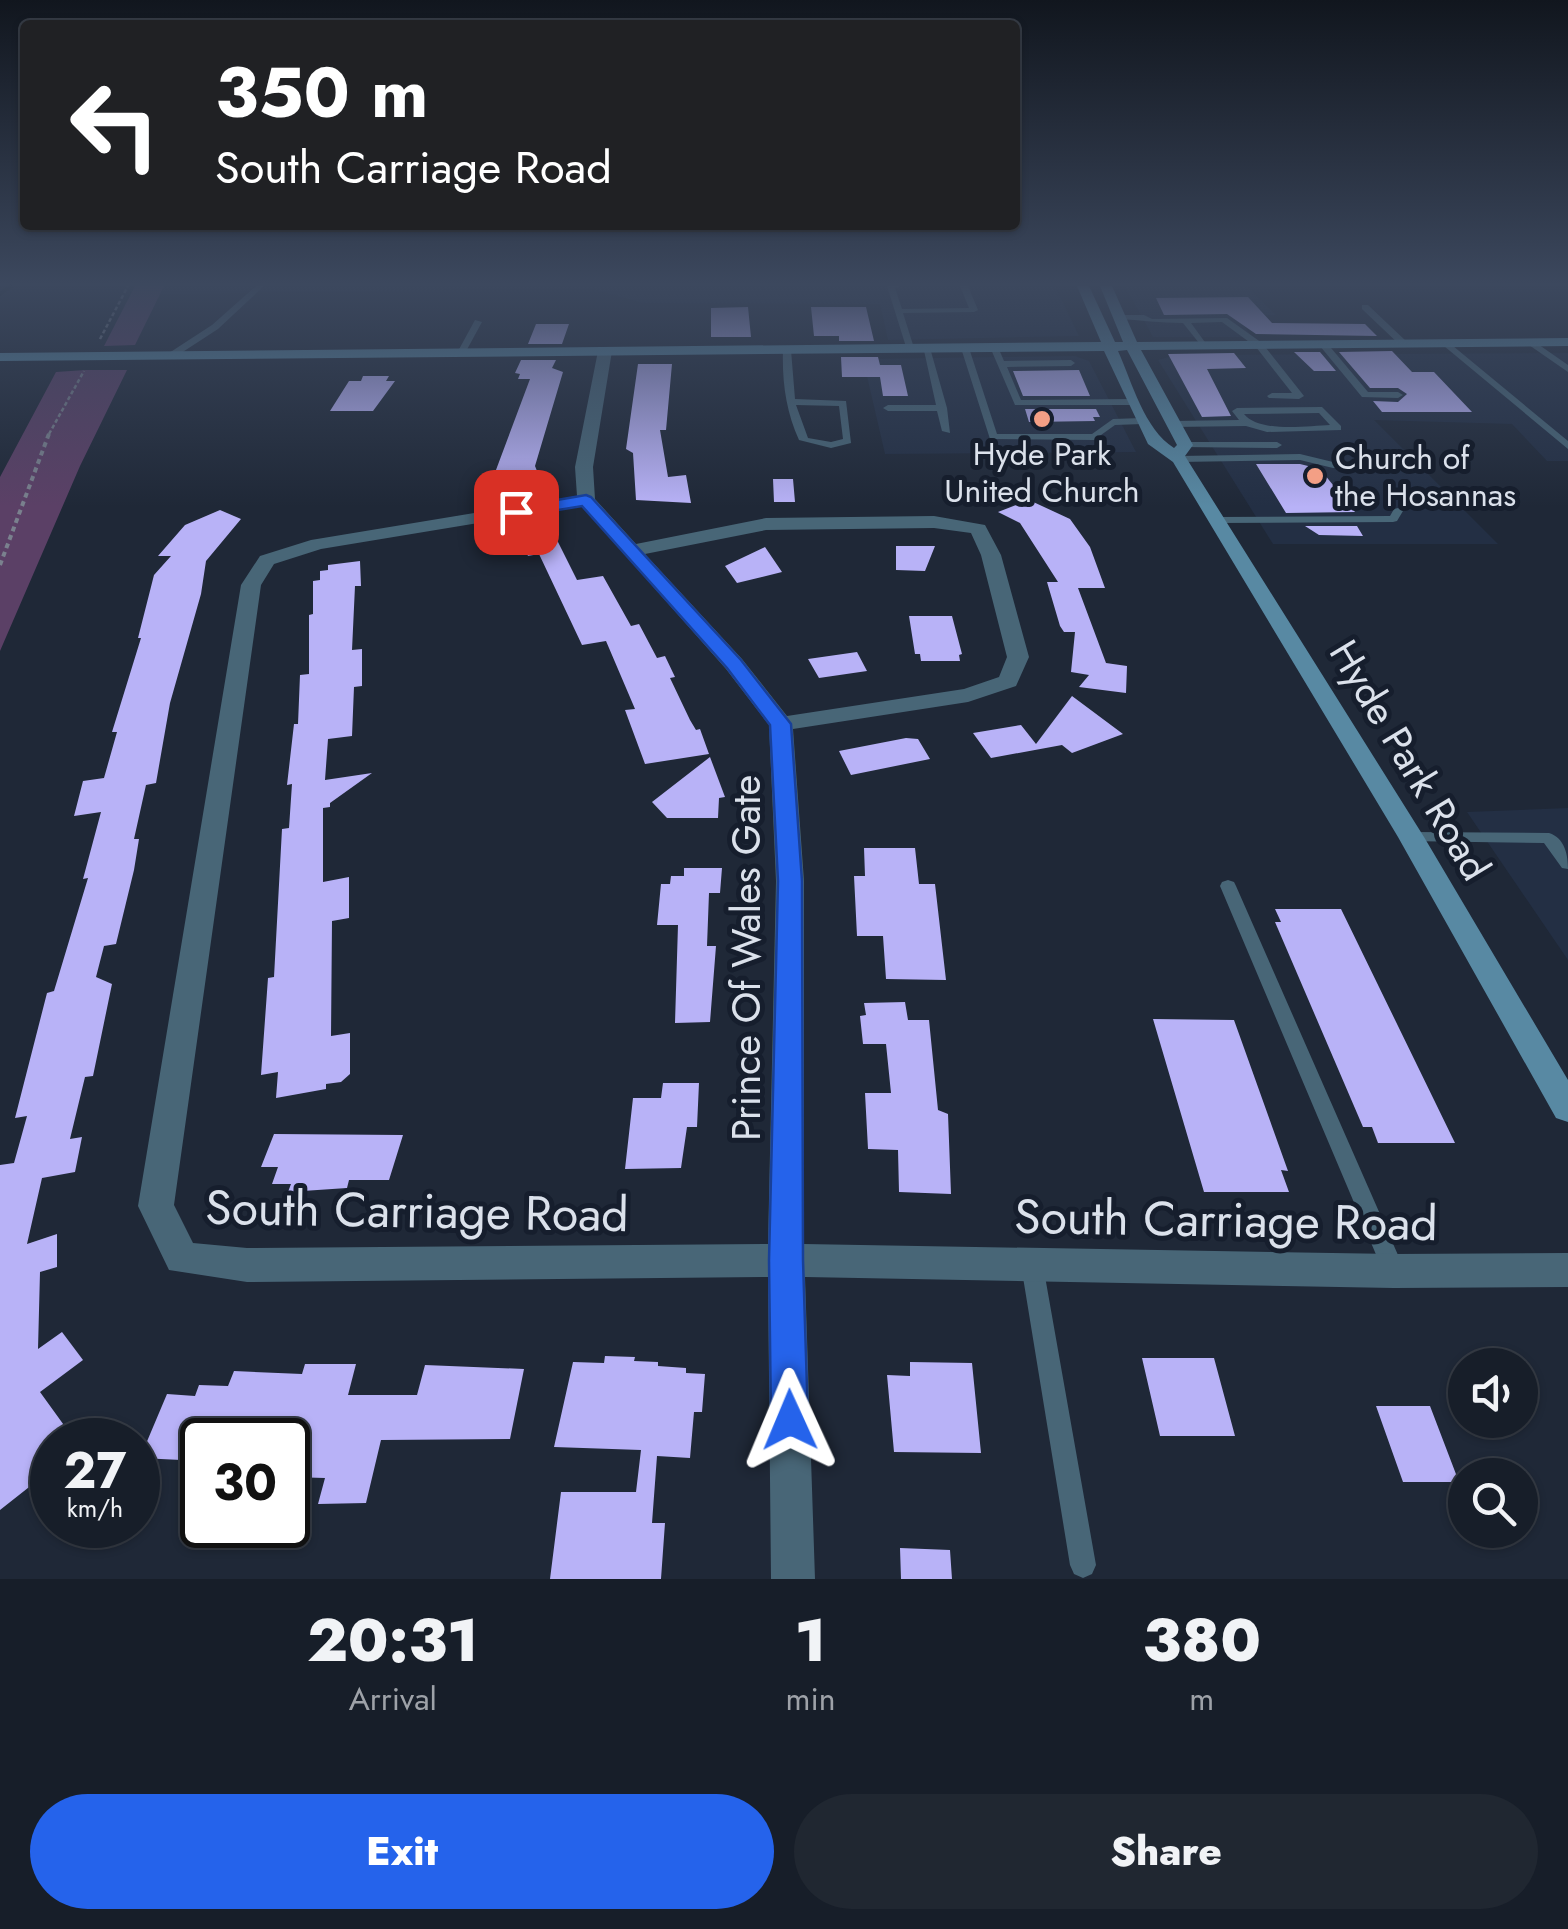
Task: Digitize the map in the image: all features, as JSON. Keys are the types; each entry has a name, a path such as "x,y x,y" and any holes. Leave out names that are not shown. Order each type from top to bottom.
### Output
{"main road":[{"name":"Hyde Park Road","path":"1114,360 1156,444 1180,453"},
{"name":"Hyde Park Road","path":"1139,360 1173,424 1180,453 1216,520 1412,837 1568,1109"}],"street":[{"path":"586,500 584,467 604,360"},
{"name":"Prince Of Wales Gate","path":"586,500 634,550 780,724 790,881 786,1260 793,1579"},
{"name":"South Carriage Road","path":"586,500 318,544 268,560 251,585 156,1206 182,1258 247,1265 786,1260 1394,1271 1568,1270"},
{"path":"634,550 766,524 934,522 978,529 991,555 1018,657 1008,681 968,695 780,724"}],"lane":[{"path":"788,360 791,402 804,440 831,445 848,441 843,403 791,402"},
{"path":"923,360 947,431"},
{"path":"968,360 993,436 1094,437 1112,422 1142,421"},
{"path":"1001,360 1018,403 1134,402"},
{"path":"1270,360 1299,396 1272,396"},
{"path":"1336,360 1365,395 1398,395"},
{"path":"1465,360 1568,446"},
{"path":"1003,364 1070,363"},
{"path":"888,408 942,408"},
{"path":"1173,424 1338,428 1322,410 1237,411 1246,423"},
{"path":"1207,424 1222,445"},
{"path":"1180,453 1222,445 1277,445"},
{"path":"1180,453 1300,457 1333,465 1371,463"},
{"path":"1216,520 1392,519 1398,511"},
{"path":"1412,837 1549,838 1568,864"},
{"path":"1228,886 1394,1271"},
{"path":"1032,1265 1083,1565"}],"path":[{"path":"0,565 52,428 88,365"}],"shaded area":[{"path":"863,360 1085,360 1136,452 885,454"},
{"path":"1158,360 1568,360 1568,461 1547,461 1512,424 1374,420 1498,544 1273,544"},
{"path":"127,370 80,466 0,651 0,477 56,372"},
{"path":"1568,808 1568,960 1467,812"}],"building":[{"path":"521,360 556,360 552,368 563,372 535,466 543,486 487,494 530,379 518,379 520,374 515,373"},
{"path":"841,360 879,360 880,365 901,365 908,396 883,396 880,377 842,377"},
{"path":"1171,360 1239,360 1246,368 1207,369 1231,416 1202,417"},
{"path":"1302,360 1326,360 1336,371 1314,371"},
{"path":"1346,360 1400,360 1412,372 1434,372 1472,412 1382,412 1373,401 1398,402 1407,394 1398,388 1370,388"},
{"path":"638,364 672,364 666,430 660,430 668,477 686,475 691,503 636,500 633,453 626,449"},
{"path":"1079,370 1090,396 1023,396 1013,371"},
{"path":"363,376 389,376 386,381 395,381 373,411 330,411 349,381 361,381"},
{"path":"1025,409 1096,409 1100,417 1093,417 1095,421 1029,422"},
{"path":"1256,464 1300,464 1320,469 1355,512 1286,513"},
{"path":"773,479 793,479 795,502 774,502"},
{"path":"1029,500 1070,519 1090,547 1105,588 1078,588 1106,663 1127,666 1126,693 1079,687 1089,675 1071,672 1075,632 1064,632 1060,626 1047,582 1058,582 1020,523 998,512"},
{"path":"220,510 241,519 206,561 201,594 170,703 156,783 146,785 134,839 139,839 134,870 116,944 104,946 96,977 112,984 93,1076 85,1077 70,1139 82,1137 75,1172 42,1178 27,1244 57,1234 57,1267 40,1272 38,1349 62,1332 83,1360 40,1392 59,1418 30,1418 30,1486 0,1510 0,1165 14,1163 27,1116 15,1118 47,993 54,991 88,878 83,879 101,812 74,816 83,781 104,778 117,732 112,732 141,638 154,575 171,556 158,556 185,525"},
{"path":"1305,526 1357,526 1363,536 1319,535"},
{"path":"551,528 577,580 603,576 631,626 639,624 657,658 665,656 675,677 670,678 690,720 696,730 700,729 709,754 645,764 625,710 635,709 606,641 582,645 539,554 528,556 518,534"},
{"path":"896,546 935,546 925,571 896,570"},
{"path":"765,547 782,572 737,583 725,566"},
{"path":"360,561 361,586 355,586 352,650 362,649 362,686 354,687 352,736 328,739 325,780 372,773 330,803 330,807 323,808 323,882 349,877 349,918 332,921 331,1036 350,1033 350,1074 341,1082 326,1084 326,1089 276,1098 278,1072 261,1075 268,978 274,977 282,829 289,828 292,784 287,785 294,724 298,724 300,675 309,674 313,581 320,580 320,571 328,570 328,565"},
{"path":"909,616 952,616 962,654 960,661 921,661 920,654 915,654"},
{"path":"857,652 867,671 819,678 808,659"},
{"path":"1072,696 1123,734 1072,753 1062,745 991,758 973,733 1021,725 1036,744"},
{"path":"918,739 930,759 851,775 839,751"},
{"path":"710,757 725,797 719,798 718,818 667,818 652,802"},
{"path":"864,848 915,848 919,884 935,884 946,980 886,979 883,936 857,936 854,876 865,876"},
{"path":"684,868 722,868 720,893 709,893 707,946 716,946 710,1022 675,1023 678,925 657,925 661,884 670,884 671,876 684,876"},
{"path":"1275,909 1341,909 1455,1143 1378,1143 1372,1127 1363,1127 1275,922 1281,922"},
{"path":"905,1002 908,1020 929,1020 938,1110 948,1114 951,1194 899,1192 898,1150 868,1149 865,1093 891,1093 886,1044 863,1044 860,1016 866,1015 864,1003"},
{"path":"1153,1019 1234,1020 1288,1171 1281,1170 1289,1192 1204,1192"},
{"path":"663,1083 699,1083 697,1127 687,1127 681,1168 625,1169 633,1098 661,1098"},
{"path":"274,1134 403,1135 389,1180 349,1180 347,1188 288,1192 291,1184 272,1184 278,1167 261,1167"},
{"path":"605,1356 635,1357 634,1361 658,1362 658,1366 705,1374 702,1412 694,1412 690,1458 657,1456 652,1523 665,1523 661,1579 550,1579 561,1492 636,1492 641,1450 554,1447 573,1362 604,1363"},
{"path":"1142,1358 1214,1358 1235,1436 1160,1436"},
{"path":"910,1362 972,1363 981,1453 894,1452 887,1375 910,1376"},
{"path":"305,1364 356,1364 348,1395 417,1395 425,1365 524,1369 510,1439 381,1440 366,1503 318,1504 325,1478 310,1478 310,1418 180,1418 180,1460 160,1459 160,1418 157,1418 167,1394 195,1396 199,1385 228,1386 234,1371 302,1374"},
{"path":"1376,1406 1430,1406 1450,1458 1448,1482 1403,1482"},
{"path":"900,1548 950,1550 952,1579 901,1579"}],"place":[{"name":"Hyde Park United Church","path":"1042,419"},
{"name":"Church of the Hosannas","path":"1315,476"}],"route":[{"path":"516,512 586,500 734,664 780,724 790,881 786,1260 790,1420"}]}
